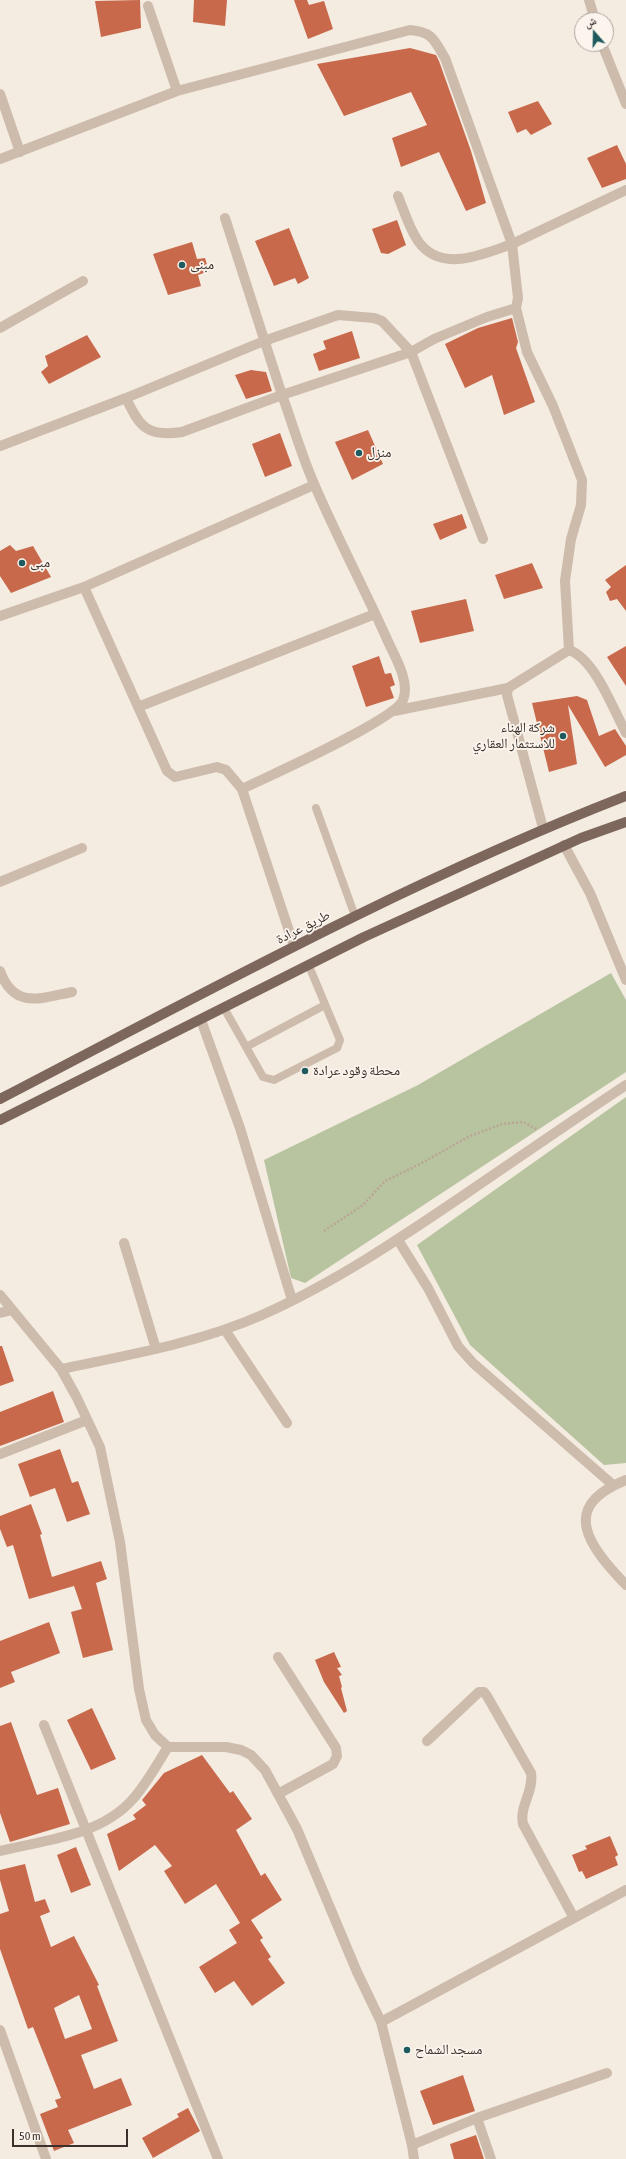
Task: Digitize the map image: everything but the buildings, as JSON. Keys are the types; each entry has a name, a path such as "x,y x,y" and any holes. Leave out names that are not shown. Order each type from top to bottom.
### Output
{"main road":[{"name":"طريق عرادة","path":"0,1099 294,946 355,916 542,828 626,796"},
{"path":"0,1120 364,938 564,845 626,822"}],"street":[{"path":"589,0 593,12"},
{"path":"148,6 177,92"},
{"path":"0,159 177,92 410,30 423,31 433,37 445,58 512,244 518,298 516,308 527,352 554,406 582,480 581,505 571,539 565,580 569,650"},
{"path":"605,52 625,98"},
{"path":"0,94 20,152"},
{"path":"398,196 417,240 431,253 445,258 462,260 476,257 512,244 626,190"},
{"path":"225,218 264,341 314,484 402,674 406,689 403,701 394,711 347,738 242,789"},
{"path":"0,328 84,281"},
{"path":"126,398 133,414 154,433 164,434 182,432 282,394 411,352 434,339 516,308"},
{"path":"0,446 126,398 264,341 338,315 353,315 374,318 382,321 411,352 483,539"},
{"path":"0,616 84,587 314,484"},
{"path":"84,587 167,771 171,776 175,777 217,767 226,770 242,789 294,946"},
{"path":"138,707 375,614"},
{"path":"394,711 508,688 569,650"},
{"path":"569,650 577,653 591,667 626,733"},
{"path":"508,688 508,695 542,828"},
{"path":"564,845 590,893 626,980"},
{"path":"0,882 82,848"},
{"path":"0,972 12,992 23,999 35,999 72,992"},
{"path":"201,1020 240,1128 292,1300"},
{"path":"61,1368 156,1349 225,1330 263,1315 320,1286 398,1240 626,1085"},
{"path":"398,1240 428,1288 458,1346 473,1363 613,1485"},
{"path":"124,1243 156,1349"},
{"path":"0,1295 61,1368 100,1447 120,1542 140,1695 146,1720 155,1735 168,1747 226,1747 241,1750 251,1755 265,1770 297,1829 357,1972 381,2022 412,2145 414,2159"},
{"path":"0,1313 12,1310"},
{"path":"225,1330 287,1423"},
{"path":"0,1454 87,1420"},
{"path":"626,1480 613,1485 589,1504 585,1517 594,1545 610,1568 626,1585"},
{"path":"278,1657 336,1748 337,1756 333,1764 278,1794"},
{"path":"427,1741 477,1693 484,1692 524,1758 531,1773 532,1782 521,1817 523,1824 574,1918"},
{"path":"44,1725 218,2159"},
{"path":"0,1851 86,1830 118,1813 133,1800 168,1747"},
{"path":"381,2022 626,1890"},
{"path":"0,2030 46,2159"},
{"path":"412,2145 477,2118 608,2073"},
{"path":"477,2118 491,2159"}],"lane":[{"path":"316,808 355,916"},
{"path":"224,1008 263,1077 274,1080 337,1048 340,1040 309,966"},
{"path":"246,1047 325,1005"}],"path":[{"path":"324,1231 363,1205 384,1181 420,1164 470,1136 502,1124 523,1122 550,1136"}],"green space":[{"path":"611,973 626,1000 626,1072 305,1283 291,1278 264,1160 418,1085"},
{"path":"626,1097 626,1463 604,1465 470,1345 417,1245"}],"place":[{"name":"مبنى","path":"182,265"},
{"name":"منزل","path":"359,453"},
{"name":"مبى","path":"22,563"},
{"name":"شركة الهناء للاستثمار العقاري","path":"563,736"},
{"name":"محطة وقود عرادة","path":"305,1071"},
{"name":"مسجد الشماح","path":"407,2050"}]}
